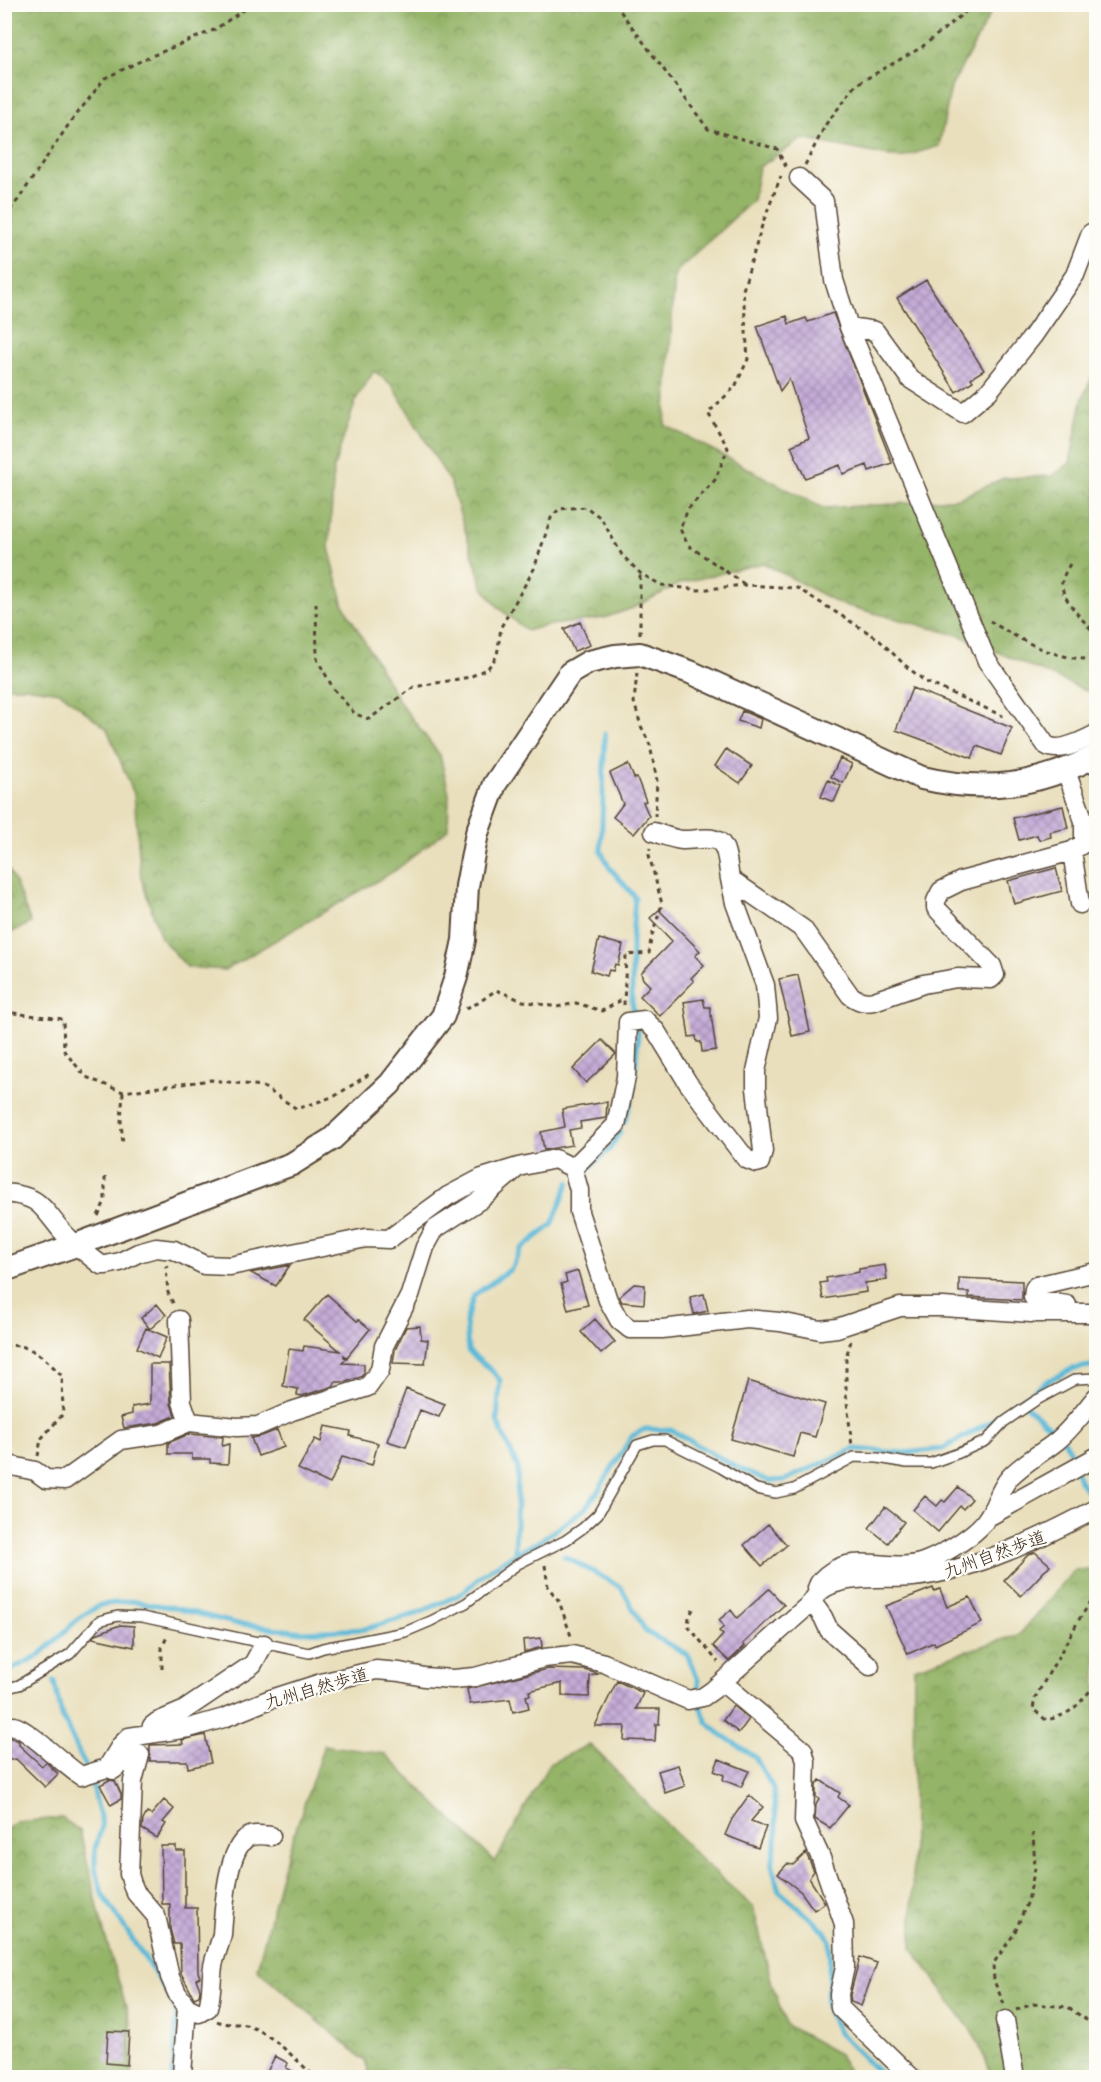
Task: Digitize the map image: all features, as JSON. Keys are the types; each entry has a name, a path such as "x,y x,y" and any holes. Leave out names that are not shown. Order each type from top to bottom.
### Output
{"street":[{"path":"792,172 824,201 834,280 849,327 987,660 1046,745 1059,748 1096,734"},
{"path":"849,327 875,330 910,379 963,413 989,391 1033,336 1075,276 1091,233"},
{"path":"4,1270 292,1164 332,1139 390,1084 443,1016 456,977 464,940 467,886 477,833 495,784 570,673 589,662 615,656 640,654 690,672 922,778 946,784 975,787 1008,786 1066,771 1096,756"},
{"path":"730,879 803,929 850,995 857,1000 867,1003 923,984 957,978 992,979 995,975 992,966 936,908 938,895 948,887 974,877 1072,851 1084,843 1084,821 1066,771"},
{"path":"573,1168 616,1125 634,1021 656,1031 688,1083 746,1159 756,1163 760,1162 763,1151 757,1108 756,1071 768,1018 765,985 735,903 724,847 715,839 696,841 673,839 654,832"},
{"path":"1072,851 1080,903"},
{"path":"4,1193 30,1198 45,1208 76,1245 106,1266 120,1262 138,1252 156,1248 174,1250 204,1265 230,1266 366,1238 389,1239 448,1196 482,1178 555,1159 573,1168 579,1191 579,1212 608,1300 619,1320 630,1329 662,1329 747,1319 780,1322 820,1330 837,1328 900,1308 943,1307 1030,1313 1096,1311"},
{"path":"4,1464 35,1471 46,1479 65,1480 121,1440 161,1434 189,1422 237,1427 258,1426 292,1411 368,1387 380,1370 384,1346 410,1295 425,1247 435,1229 480,1200 518,1167"},
{"path":"1096,1272 1036,1286 1033,1292 1036,1300 1096,1311"},
{"path":"180,1320 182,1402 189,1422"},
{"path":"870,1666 829,1630 814,1597 819,1582 833,1571 853,1564 888,1566 924,1562 962,1541 978,1529 988,1517 999,1491 1011,1476 1063,1435 1096,1397"},
{"path":"988,1517 1091,1460"},
{"name":"九州自然歩道","path":"95,1772 129,1737 189,1728 224,1718 321,1683 376,1670 453,1679 475,1677 544,1658 572,1655 604,1663 688,1700 703,1697 814,1597 846,1580 901,1578 948,1571 1054,1531 1096,1509"},
{"path":"149,1733 157,1722 183,1711 253,1664 264,1644"},
{"path":"721,1682 803,1750 806,1761 804,1821 821,1858 844,1923 845,1967 839,1994 840,2008 912,2078"},
{"path":"4,1727 15,1726 34,1738 66,1766 95,1772 113,1770 138,1752 140,1755 133,1781 129,1874 143,1903 156,1916 170,1977 177,1994 193,2010"},
{"path":"193,2010 208,2007 211,1997 213,1966 222,1936 224,1900 235,1852 251,1835 271,1836"},
{"path":"184,2078 182,2075 183,2053 193,2010"},
{"path":"1005,2014 1015,2078"}],"lane":[{"path":"4,1689 19,1685 70,1654 99,1621 117,1616 175,1623 309,1653 322,1648 405,1632 466,1603 504,1572 584,1528 598,1514 637,1445 653,1440 665,1440 721,1468 756,1489 776,1493 794,1489 854,1457 907,1463 931,1462 986,1441 1004,1422 1017,1413 1076,1379 1096,1378"}],"path":[{"path":"4,217 67,127 105,78 214,30 245,9 247,4"},
{"path":"615,4 708,129 777,149 792,172"},
{"path":"745,585 688,545 680,529 688,509 715,480 728,448 708,413 735,387 748,359 743,290 763,222 792,172 857,84 922,47 975,4"},
{"path":"316,603 317,659 333,688 356,714 369,719 414,687 470,677 488,668 497,656 501,627 534,569 551,518 559,509 574,506 586,507 601,518 622,555 640,573 661,585 698,590 745,585 797,588 877,638 926,682 1010,719"},
{"path":"1070,564 1062,581 1062,590 1077,613 1096,634"},
{"path":"634,1021 623,999 626,955 649,953 662,904 649,855 654,832 657,781 650,745 640,726 634,702 640,654 640,573"},
{"path":"969,618 982,617 1022,641 1073,658 1096,658"},
{"path":"443,1016 478,1003 496,990 523,1001 557,1007 576,1003 602,1011 623,999"},
{"path":"4,1012 63,1018 64,1051 86,1077 123,1092 212,1080 262,1086 297,1109 335,1096 376,1070"},
{"path":"123,1092 121,1121 123,1145"},
{"path":"96,1220 105,1201 105,1176"},
{"path":"180,1320 168,1293 166,1267 189,1257"},
{"path":"850,1437 846,1357 852,1338"},
{"path":"4,1347 30,1349 47,1360 62,1376 63,1414 40,1439 35,1471"},
{"path":"546,1550 545,1574 548,1587 559,1601 566,1619 573,1639 572,1655"},
{"path":"1096,1594 1035,1698 1033,1709 1046,1720 1062,1717 1073,1709 1096,1684"},
{"path":"693,1609 688,1626 721,1682"},
{"path":"162,1669 162,1647 175,1623"},
{"path":"1033,1833 1035,1868 1028,1901 1014,1934 993,1964 994,1981 1005,2014 1033,2004 1068,2007 1096,2027"},
{"path":"193,2010 223,2024 247,2025 266,2034 316,2078"}],"green space":[{"path":"14,5 995,5 951,87 939,146 900,158 802,139 759,167 753,200 675,273 665,425 823,508 959,498 1004,478 1052,476 1070,463 1082,400 1096,367 1096,695 961,636 840,604 763,563 681,583 633,608 604,618 543,626 527,631 499,608 483,588 450,482 393,386 374,371 357,397 334,467 329,548 344,606 401,704 440,755 449,793 448,829 396,870 225,970 187,967 161,938 141,878 134,794 107,729 60,692 25,687 5,687 4,35"},
{"path":"5,863 31,923 5,935"},
{"path":"1096,1569 1096,2077 993,2077 975,2036 912,1948 914,1668 1020,1634 1074,1570"},
{"path":"590,1744 698,1857 753,1907 772,1984 786,2025 839,2054 851,2077 370,2077 365,2061 257,1969 282,1871 324,1745 385,1754 495,1862 549,1764"},
{"path":"62,1818 80,1831 103,1929 131,2023 132,2077 5,2078 5,1831 16,1822"}],"building":[{"path":"926,280 984,370 971,378 973,381 956,392 897,298"},
{"path":"833,313 892,463 869,471 867,465 843,474 840,465 805,478 791,446 809,438 789,379 780,391 757,326 787,316 789,324 806,318 808,322"},
{"path":"580,622 590,645 574,651 564,629"},
{"path":"912,688 1012,728 1001,755 977,746 972,758 896,730"},
{"path":"742,711 761,719 759,728 738,721"},
{"path":"726,749 752,766 740,783 715,766"},
{"path":"840,758 852,764 843,783 831,777"},
{"path":"628,764 634,778 637,778 649,816 634,834 613,817 623,804 610,773"},
{"path":"828,780 841,786 834,802 821,797"},
{"path":"1063,806 1068,828 1050,832 1051,837 1039,840 1037,835 1019,840 1013,818"},
{"path":"1056,868 1062,891 1014,904 1008,881"},
{"path":"659,910 700,951 695,956 704,965 691,978 694,981 660,1016 640,996 650,986 641,973 672,941 650,918"},
{"path":"599,939 623,945 618,965 615,964 613,971 609,970 607,976 591,971"},
{"path":"798,975 810,1032 792,1036 779,979"},
{"path":"703,999 705,1007 710,1007 716,1050 702,1052 701,1042 697,1042 696,1036 689,1037 684,1002"},
{"path":"602,1040 616,1054 586,1083 573,1069"},
{"path":"607,1102 606,1118 580,1122 581,1128 569,1130 572,1145 544,1150 541,1132 565,1127 562,1109"},
{"path":"290,1265 276,1286 251,1273"},
{"path":"885,1265 887,1280 865,1283 866,1292 823,1299 820,1283 827,1282 826,1278"},
{"path":"578,1271 588,1305 568,1310 561,1284 567,1282 565,1275"},
{"path":"959,1278 1022,1281 1022,1300 969,1297 969,1292 959,1292"},
{"path":"634,1284 645,1285 644,1304 622,1302 619,1297"},
{"path":"327,1294 357,1321 359,1320 370,1329 347,1357 344,1355 347,1358 342,1363 364,1364 364,1373 361,1377 345,1382 335,1382 334,1386 302,1396 297,1395 298,1389 283,1386 289,1349 303,1351 304,1346 340,1351 304,1320"},
{"path":"704,1294 708,1311 694,1314 690,1297"},
{"path":"157,1304 166,1315 150,1329 141,1318"},
{"path":"595,1319 615,1342 601,1354 581,1332"},
{"path":"420,1326 421,1339 428,1340 425,1364 393,1363 395,1350 406,1327"},
{"path":"146,1328 167,1337 158,1358 137,1348"},
{"path":"150,1364 169,1364 171,1403 175,1416 158,1423 124,1428 121,1417 132,1414 132,1407 150,1404"},
{"path":"748,1381 825,1404 815,1437 800,1433 793,1457 731,1439"},
{"path":"406,1389 445,1404 439,1417 420,1410 406,1447 387,1441"},
{"path":"325,1426 351,1431 350,1436 378,1443 372,1465 342,1457 330,1484 298,1469 315,1439 321,1442"},
{"path":"277,1430 284,1447 258,1456 251,1438"},
{"path":"189,1434 223,1437 222,1446 229,1444 228,1464 210,1463 210,1459 192,1459 192,1454 168,1454 168,1443"},
{"path":"958,1487 972,1499 963,1509 960,1506 938,1532 913,1510 925,1496 937,1506 942,1500 945,1502"},
{"path":"885,1507 904,1522 888,1543 869,1528"},
{"path":"768,1524 787,1545 762,1566 744,1545"},
{"path":"1035,1552 1050,1565 1021,1596 1004,1580 1028,1555"},
{"path":"933,1588 934,1591 940,1589 947,1607 970,1597 982,1623 935,1645 934,1642 908,1654 886,1606"},
{"path":"769,1589 784,1605 743,1644 745,1646 729,1661 713,1646 723,1635 719,1631 724,1627 719,1620 731,1610 737,1618"},
{"path":"120,1625 134,1626 134,1647 93,1638 96,1634"},
{"path":"541,1638 542,1647 524,1652 523,1640"},
{"path":"548,1669 585,1670 598,1674 590,1676 589,1697 562,1696 562,1683 529,1691 530,1695 526,1696 529,1708 513,1712 510,1699 470,1704 467,1689"},
{"path":"617,1681 643,1693 636,1709 660,1709 655,1741 624,1740 625,1726 595,1726"},
{"path":"733,1706 749,1719 739,1733 723,1720"},
{"path":"205,1735 211,1763 188,1768 187,1761 150,1761 150,1745 183,1744 182,1740"},
{"path":"4,1738 19,1741 19,1745 42,1766 46,1762 58,1774 45,1787 16,1759 4,1761"},
{"path":"719,1759 749,1771 741,1787 723,1780 724,1775 714,1771"},
{"path":"678,1765 685,1786 665,1793 658,1771"},
{"path":"109,1780 115,1781 121,1794 121,1799 111,1805 100,1785"},
{"path":"820,1780 840,1793 838,1797 849,1805 830,1828 815,1819 819,1799 816,1797 816,1785"},
{"path":"749,1795 763,1807 751,1821 766,1827 758,1848 725,1835 732,1819"},
{"path":"164,1800 174,1809 163,1822 166,1824 157,1838 142,1829 143,1820 147,1813 151,1815"},
{"path":"161,1846 176,1846 176,1851 185,1851 185,1908 197,1908 200,1977 196,1979 200,1989 199,1996 194,1998 181,1973 180,1944 174,1944 170,1929 170,1904 162,1904"},
{"path":"806,1853 814,1871 809,1878 825,1903 814,1910 801,1892 778,1874 787,1864 793,1865"},
{"path":"860,1957 877,1963 861,2006 851,2002 850,1995"},
{"path":"108,2031 129,2032 127,2065 106,2063"},
{"path":"275,2056 288,2063 286,2068 306,2078 264,2078"}],"waterway":[{"path":"605,734 601,851 609,867 635,897 632,1002 638,1034 633,1095 624,1123"},
{"path":"589,1168 609,1150 620,1132"},
{"path":"515,1553 518,1468 497,1421 500,1380 468,1351 466,1320 474,1295 511,1269 521,1249 552,1225 569,1182"},
{"path":"4,1671 40,1655 79,1618 100,1605 130,1601 171,1607 234,1623 302,1632 365,1629 416,1614 461,1594 486,1572 515,1553 538,1542 585,1509 632,1436 645,1429 671,1430 734,1466 769,1481 785,1480 854,1449 904,1453 942,1449 987,1424 1047,1381 1072,1369 1096,1365"},
{"path":"1026,1406 1062,1438 1075,1463"},
{"path":"1077,1472 1079,1481 1089,1492 1096,1492"},
{"path":"564,1556 621,1587 646,1632 687,1654 698,1680 700,1706 707,1722 719,1733 755,1757 773,1788 777,1833 772,1866 779,1891 824,1930 830,1941 826,2001 828,2011 839,2033 886,2078"},
{"path":"54,1681 62,1716 93,1787 102,1826 95,1849 95,1867 102,1893 169,1995 177,2011 173,2078"}]}
